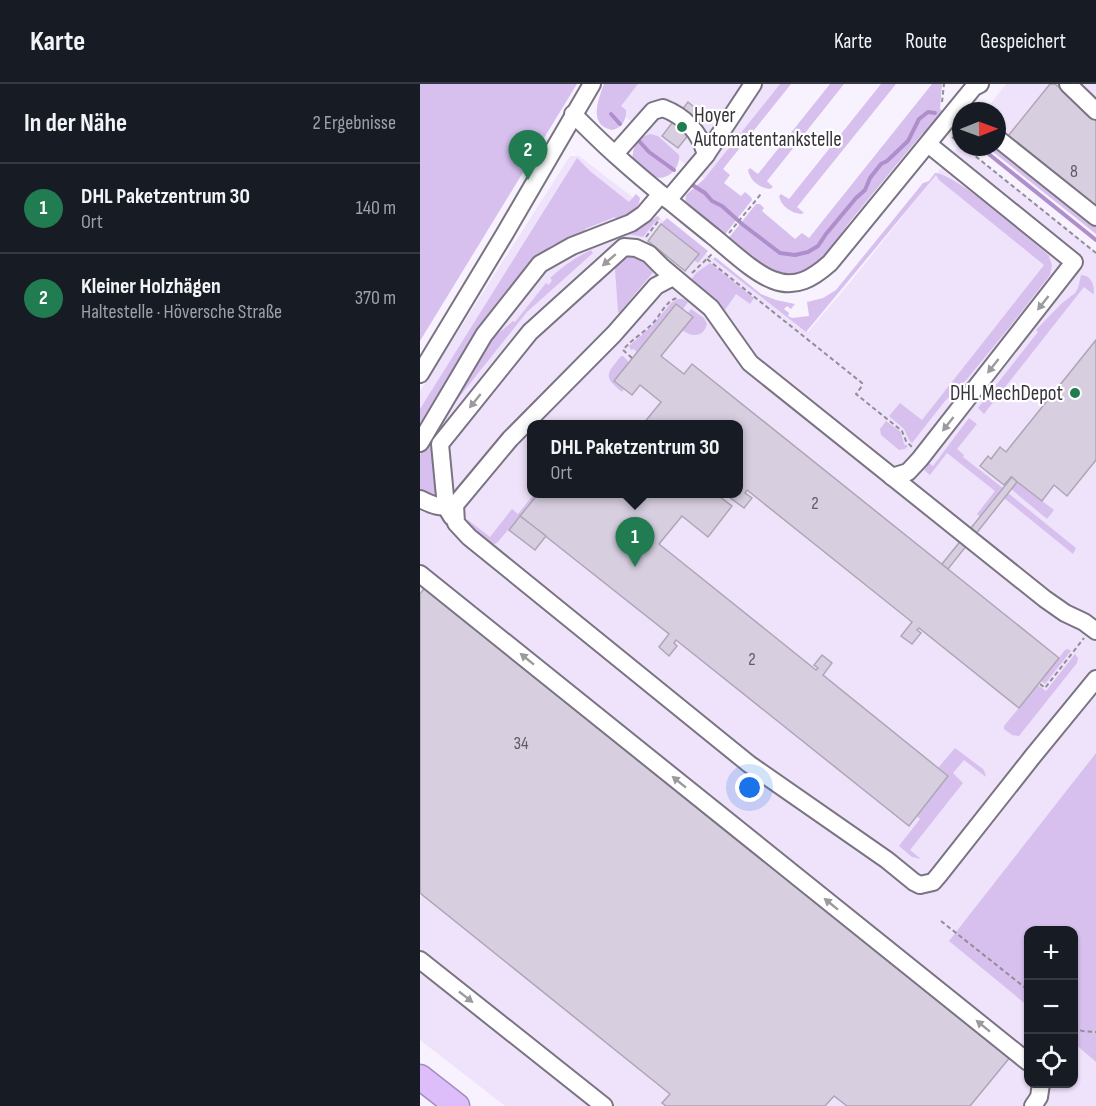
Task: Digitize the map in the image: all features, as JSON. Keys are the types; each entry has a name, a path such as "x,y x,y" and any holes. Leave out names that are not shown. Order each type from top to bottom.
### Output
{"highway":[{"path":"420,1077 457,1106"}],"street":[{"path":"420,374 592,84"},
{"path":"420,442 484,335 540,264 572,246 632,223 644,214 706,155 753,84"},
{"path":"1068,84 1096,111"},
{"path":"965,102 975,85"},
{"path":"615,154 653,111 663,108 676,113 693,129 703,142 706,155"},
{"path":"573,114 664,197 759,273 774,281 790,283 803,282 816,276 830,263 928,144 952,119"},
{"path":"892,477 908,472 923,455 1074,262 928,144"},
{"path":"1006,145 1096,217"},
{"path":"1094,630 1045,599 750,363 711,308 650,254 636,248 624,247 531,332 440,444 450,506 456,523 469,537 749,764 920,885 933,882 1096,680"},
{"path":"529,420 614,334 657,286 679,281"},
{"path":"450,506 527,422"},
{"path":"420,499 430,504 450,506"},
{"path":"420,574 1024,1058"},
{"path":"420,960 604,1106"},
{"path":"1033,1106 1039,1097 1040,1088"}],"path":[{"path":"975,156 1096,253"},
{"path":"733,229 761,194"},
{"path":"632,358 623,350 652,325 672,299 678,297 679,281 688,277 711,255"},
{"path":"707,259 862,383 856,394 902,431 906,441 923,455"},
{"path":"1040,684 1045,688 1094,630"},
{"path":"941,921 1024,986"},
{"path":"1078,1028 1096,1032"}],"shaded area":[{"path":"420,84 577,84 420,341"},
{"path":"604,84 638,84 621,106 626,110 623,123 612,130 600,123 597,117"},
{"path":"614,84 780,84 704,179 605,101"},
{"path":"780,84 791,84 723,169 730,175 724,183 741,196 745,192 752,200 723,237 713,229 713,224 696,210 691,211 685,204 686,195 704,179"},
{"path":"830,84 844,84 767,181 773,187 770,189 756,183 748,170 750,168 758,174"},
{"path":"881,84 896,84 797,207 804,213 790,211 779,196 781,194 789,199"},
{"path":"932,84 942,84 940,109 944,113 930,131 923,133 897,164 848,224 827,255 813,266 793,274 775,272 759,264 727,240 756,204 760,204 764,208 762,211 795,239 802,233 809,238"},
{"path":"1006,84 1096,84 1096,234 1006,155 1006,102 992,102"},
{"path":"650,134 658,136 679,155 678,165 672,173 663,178 653,176 633,160 633,152 637,144 642,137"},
{"path":"1006,154 1096,223 1096,234 998,156 1006,156"},
{"path":"952,155 975,156 1096,252 1096,1106 505,1106 420,1040 420,391 570,156 579,156 808,332"},
{"path":"577,158 629,202 636,194 640,198 637,206 616,220 615,217 585,229 586,231 552,245 543,252 499,307 420,433 420,409"},
{"path":"935,173 959,184 990,206 1044,251 1049,256 1052,265 1050,275 1008,329 967,379 945,401 912,443 904,429 889,416 900,403 922,420 1044,265 939,180 936,175 806,332 713,259 715,257 761,294 795,304 791,309 787,306 784,309 789,313 788,316 792,318 809,316 807,302 823,298 836,290 923,183 929,181"},
{"path":"658,216 660,219 643,237 628,234 644,226"},
{"path":"667,218 708,251 698,263 694,260 699,254 661,224"},
{"path":"591,250 593,253 527,312 444,416 434,439 439,495 422,492 420,490 420,455 487,343 513,321 515,322 546,283 549,285 552,280 550,278 570,262"},
{"path":"637,254 655,270 619,313 616,264 623,257"},
{"path":"710,263 754,298 750,304 736,294 725,310 690,281 696,273"},
{"path":"1081,275 1091,281 1094,293 1084,287 984,414 978,408 1038,332 1036,330 1075,293"},
{"path":"678,299 688,302 683,309 676,304 637,352 631,350 629,346 652,326 671,303"},
{"path":"691,309 704,318 707,324 703,332 697,335 682,330 693,317 688,313"},
{"path":"621,356 629,362 614,381 624,389 622,392 609,378 612,367"},
{"path":"969,418 977,424 957,449 964,455 963,457 1003,488 980,517 977,514 995,491 947,453 930,475 924,470 929,463 933,466"},
{"path":"886,421 901,432 904,444 908,446 905,449 899,450 881,435 880,429"},
{"path":"1017,482 1054,510 1047,519 1011,489"},
{"path":"1008,493 1076,548 1073,554 1004,498"},
{"path":"531,498 535,498 497,543 492,545 472,529 467,521 490,537 512,509 518,514"},
{"path":"1068,649 1071,651 1045,684 1041,681"},
{"path":"1075,654 1078,658 1077,663 1019,736 1012,735 1004,729 1004,726 1038,685 1046,691"},
{"path":"955,748 983,769 986,777 964,760 953,773 963,783 910,850 921,859 912,857 899,846 920,819 917,816 948,776 938,768"},
{"path":"1096,753 1096,1062 1078,1046 1078,926 1024,926 1024,1003 949,941"}],"building":[{"path":"1050,84 1055,84 1096,117 1096,207 1008,136"},
{"path":"688,102 704,115 678,148 662,136"},
{"path":"661,224 699,254 685,271 648,241"},
{"path":"676,304 693,317 661,356 684,374 692,364 1059,658 1019,708 919,628 917,630 921,633 912,644 901,636 912,622 747,490 745,493 752,498 744,508 730,498 743,498 743,420 646,420 661,402 640,385 632,395 614,381"},
{"name":"DHL MechDepot","path":"1096,340 1096,460 1067,496 1054,485 1042,501 1011,477 1004,485 980,466 988,456 991,459 1000,447 1006,452"},
{"path":"1012,477 1017,482 948,569 942,564"},
{"path":"535,498 721,498 732,506 708,537 682,516 659,544 816,670 818,668 814,665 822,655 832,663 823,675 948,776 909,826 676,640 674,643 677,646 669,656 659,647 669,634 520,516"},
{"path":"520,516 546,536 535,550 509,530"},
{"path":"426,586 1011,1056 970,1106 847,1106 834,1096 825,1106 666,1106 662,1103 670,1094 420,893 420,594"}],"waterway":[{"path":"694,186 780,253 795,255 808,252 818,246 865,190 870,178 881,164 908,141 919,119 928,112 935,113"},
{"path":"611,114 620,124"},
{"path":"639,141 649,152 674,170"},
{"path":"991,156 1096,240"}],"place":[{"name":"Hoyer Automatentankstelle","path":"682,127"},
{"name":"Kleiner Holzhägen","path":"528,180"},
{"name":"DHL MechDepot","path":"1075,393"},
{"name":"DHL Paketzentrum 30","path":"635,567"}]}
